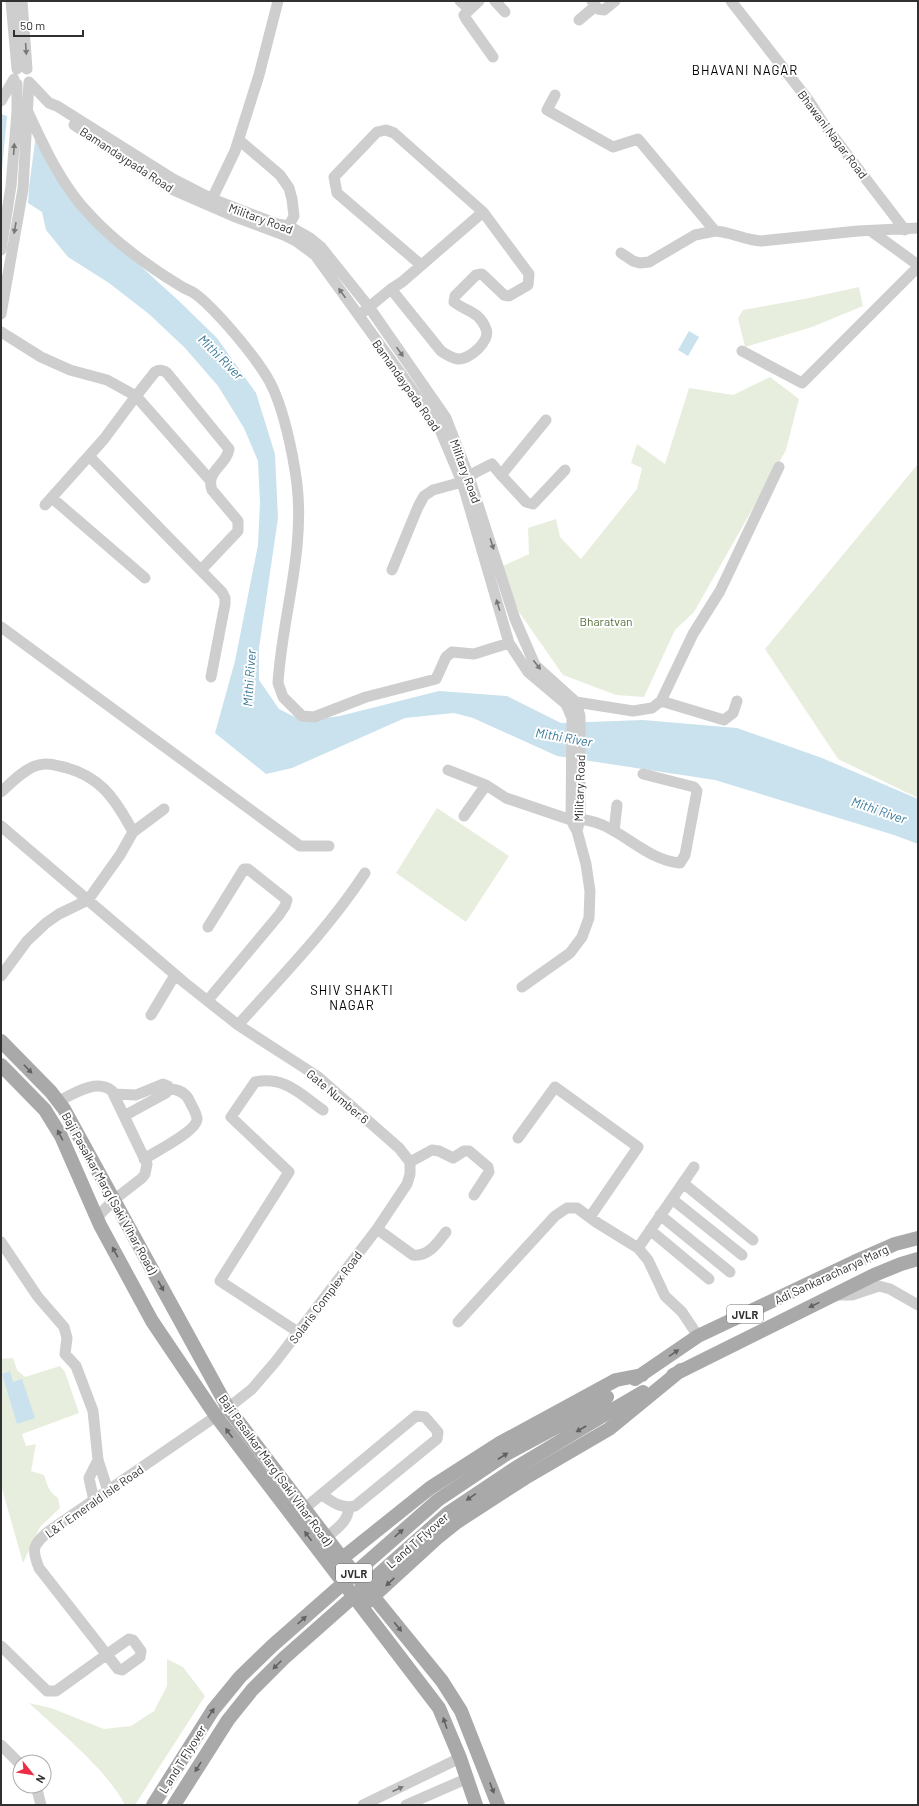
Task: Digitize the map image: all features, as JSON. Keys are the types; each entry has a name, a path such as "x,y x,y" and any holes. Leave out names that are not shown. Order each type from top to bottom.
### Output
{"main road":[{"name":"Baji Pasalkar Marg (Saki Vihar Road)","path":"1,1041 59,1101 115,1199 222,1412 305,1508 326,1538 337,1563 362,1607 440,1708 460,1758 466,1780 476,1805"},
{"name":"Baji Pasalkar Marg (Saki Vihar Road)","path":"1,1065 45,1110 61,1136 97,1218 152,1321 337,1563 374,1597 442,1681 461,1711 498,1805"},
{"name":"Adi Sankaracharya Marg","path":"642,1375 698,1336 854,1262 895,1244 918,1238"},
{"name":"Adi Sankaracharya Marg","path":"681,1370 874,1275 918,1259"},
{"name":"L and T Flyover","path":"154,1805 213,1710 240,1677 272,1646 438,1500 508,1453 586,1411 611,1403 681,1370"},
{"path":"362,1607 437,1538 457,1522 525,1478 609,1429 681,1370"},
{"name":"L and T Flyover","path":"174,1805 228,1720 252,1690 289,1653 448,1513 611,1403 642,1375"},
{"path":"337,1563 430,1488 500,1443 616,1380 642,1375"},
{"path":"410,1505 437,1538"},
{"path":"460,1758 476,1750"},
{"path":"466,1780 485,1770"}],"street":[{"path":"1,314 23,189 24,113 11,1"},
{"path":"1,100 19,75 22,1"},
{"path":"212,199 235,152 259,75 278,1"},
{"path":"460,1 469,9"},
{"path":"479,1 464,15 493,57"},
{"path":"495,1 505,12"},
{"path":"579,20 591,6 604,10 615,1"},
{"name":"Bhawani Nagar Road","path":"731,1 809,101 823,123 905,230"},
{"path":"1,250 31,75 19,75"},
{"name":"Bamandaypada Road","path":"29,82 49,103 50,110 91,132"},
{"path":"555,95 547,110 613,147 638,139 715,231"},
{"path":"24,113 77,200 90,216 117,240 179,285 194,293 211,307 245,345 267,378 286,428 297,485 298,531 296,558 278,683 283,697 302,716 314,716 366,697 436,679 446,657 452,652 474,654 510,643"},
{"path":"390,289 441,351 451,357 459,359 468,357 484,342 487,335 486,329 473,312 462,308 454,302 455,296 476,275 480,274 482,274 504,295 509,296 528,285 530,279 529,274 483,212 394,133 386,130 377,132 341,168 334,177 334,186 337,193 420,264"},
{"name":"Military Road","path":"91,132 139,163 173,179 235,212 277,224 298,236 318,251 369,307 446,418 481,530 515,619 535,665 571,703 576,717 575,820 586,864 590,891 589,918 582,937 570,952 522,987"},
{"path":"238,140 280,175 289,188 294,216 287,230"},
{"name":"Bamandaypada Road","path":"139,163 171,189 235,212"},
{"path":"359,316 390,289 402,282 420,264 483,212"},
{"path":"621,253 640,263 649,262 695,235 715,231 725,232 750,240 761,241 918,228"},
{"path":"742,351 802,383 918,266 871,231"},
{"name":"Bamandaypada Road","path":"318,251 359,316 438,426 466,480"},
{"path":"1,332 41,357 70,370 107,380 136,396 210,480 212,490 238,521 239,526 238,531 234,536 201,570"},
{"path":"380,346 390,338"},
{"path":"145,578 48,502 104,439 136,396 158,370 167,373 229,449 228,455 217,468 210,480"},
{"path":"501,475 546,420"},
{"path":"89,456 222,592 225,598 211,677"},
{"path":"392,570 418,507 424,496 433,490 466,480 492,464 526,502 533,504 565,470"},
{"path":"481,530 510,643 528,672 571,703 633,711 652,708 661,701 682,655 720,591 779,467"},
{"path":"1,626 300,846 329,846"},
{"path":"661,701 724,720 733,713 737,701"},
{"path":"1,792 27,770 36,765 51,764 72,768 86,775 105,788 120,806 133,832"},
{"path":"448,770 486,785 506,798 575,820 603,824 651,853 675,863 680,863 683,861 697,791 694,786 643,774"},
{"path":"464,816 486,785"},
{"path":"614,831 617,805"},
{"path":"1,976 27,942 46,923 59,914 88,900 120,855 133,832 164,809"},
{"name":"Gate Number 6","path":"1,826 175,975 238,1025 317,1076 400,1148 410,1162"},
{"path":"208,927 244,869 248,869 287,900 279,915 208,1000"},
{"path":"238,1025 294,964 347,901 365,873"},
{"path":"150,1015 175,975"},
{"path":"298,1332 220,1281 289,1172 231,1117 255,1082 267,1080 283,1082 323,1110"},
{"path":"114,1094 136,1095 163,1084 168,1086 168,1089"},
{"path":"59,1101 91,1086 109,1088 114,1094 147,1164 142,1178 115,1199 97,1218"},
{"path":"518,1138 555,1087 638,1147 590,1217"},
{"path":"124,1116 166,1093 168,1089"},
{"path":"144,1159 188,1132 198,1118 189,1098 182,1091 178,1089 168,1089"},
{"path":"410,1162 432,1150 439,1151 453,1158 464,1151 469,1151 488,1167 489,1172 474,1195"},
{"name":"Solaris Complex Road","path":"222,1412 252,1389 298,1332 376,1229 407,1184 410,1174 410,1162"},
{"path":"638,1248 694,1167"},
{"path":"683,1183 753,1240"},
{"path":"672,1199 742,1255"},
{"path":"458,1322 555,1216 567,1208 577,1208 638,1248 648,1260 665,1296 682,1312 698,1336"},
{"path":"660,1215 730,1272"},
{"path":"376,1229 414,1255 419,1256 434,1248 446,1232"},
{"path":"650,1230 709,1279"},
{"path":"1,1242 38,1297 64,1327 67,1338 65,1354 76,1366 93,1411 98,1460 108,1491"},
{"path":"833,1295 852,1295 879,1286 890,1289 918,1305"},
{"name":"L&T Emerald Isle Road","path":"1,1646 47,1691 50,1692 56,1691 103,1650 39,1568 34,1556 34,1548 37,1541 49,1530 94,1501 222,1412"},
{"path":"305,1508 416,1416 425,1418 438,1432 437,1439 360,1503 349,1507 336,1504 322,1495"},
{"path":"94,1501 89,1478 98,1460"},
{"path":"326,1538 344,1522 348,1515 349,1507"},
{"path":"1,1745 12,1756"},
{"path":"363,1805 460,1758"},
{"path":"406,1805 466,1780"},
{"path":"38,1794 41,1805"}],"green space":[{"path":"859,287 863,306 812,327 745,347 738,318 743,310"},
{"name":"Bharatvan","path":"770,377 799,399 786,450 694,612 675,630 644,697 616,695 563,675 519,612 501,567 529,554 528,528 556,519 560,537 581,559 637,489 642,468 631,463 637,444 665,464 689,388 733,395"},
{"path":"918,464 918,798 838,759 765,649"},
{"path":"437,808 509,856 466,922 396,873"},
{"path":"13,1358 17,1370 25,1377 60,1366 65,1372 79,1413 22,1434 26,1446 36,1444 31,1471 44,1475 50,1491 58,1498 60,1508 40,1527 23,1563 1,1485 1,1359"},
{"path":"167,1659 183,1667 205,1696 135,1805 125,1805 107,1779 82,1751 29,1703 51,1708 104,1729 131,1726 154,1711 167,1686"}],"water":[{"name":"Mithi River","path":"1,114 7,116 36,134 78,209 180,302 217,338 256,393 275,454 278,518 259,648 259,680 279,709 303,721 340,716 439,691 507,696 561,723 643,720 737,728 822,758 918,799 918,844 894,835 715,780 557,756 473,718 454,713 405,718 292,768 266,774 215,733 235,661 258,545 260,503 258,461 244,428 218,386 185,348 149,314 109,283 68,257 46,230 42,212 28,203 29,187 1,169"},
{"path":"689,331 699,337 688,356 678,350"},
{"path":"10,1371 13,1382 22,1379 35,1418 17,1424 2,1374"}],"pier":[{"path":"7,116 36,134 29,187 2,170"}],"district":[{"name":"BHAVANI NAGAR","path":"745,70"},
{"name":"SHIV SHAKTI NAGAR","path":"352,998"}]}
